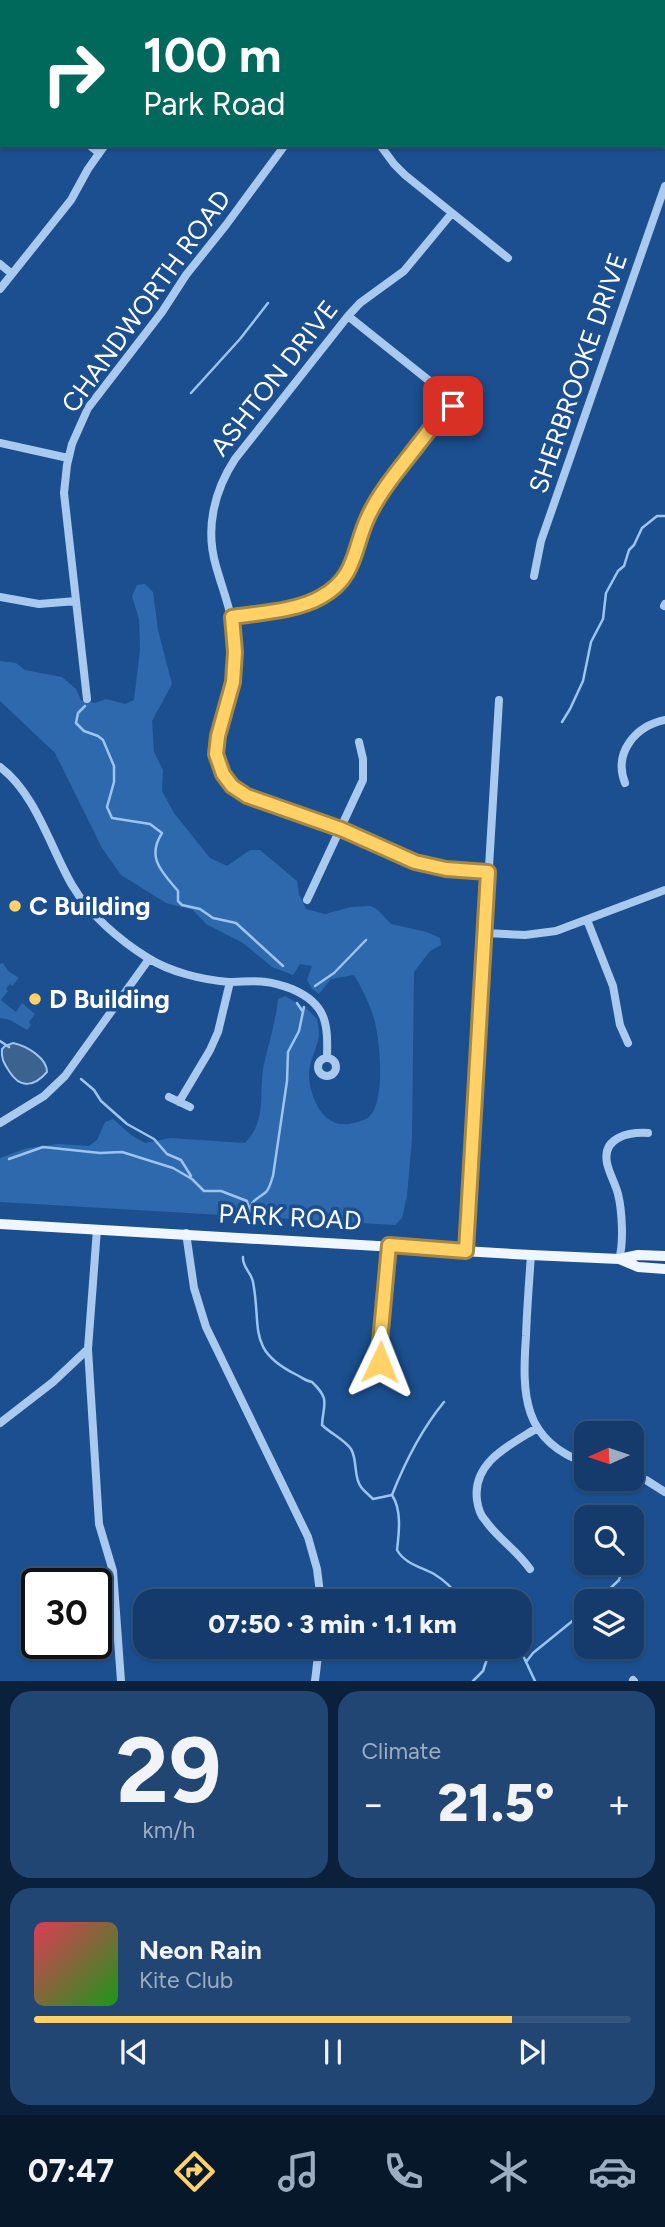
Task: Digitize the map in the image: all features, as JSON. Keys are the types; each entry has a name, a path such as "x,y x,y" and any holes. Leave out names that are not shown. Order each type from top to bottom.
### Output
{"main road":[{"name":"PARK ROAD","path":"0,1224 531,1255 620,1259 638,1255 665,1256"},
{"name":"PARK ROAD","path":"620,1259 638,1267 665,1269"}],"street":[{"path":"92,147 99,153"},
{"path":"0,289 71,200 104,147"},
{"name":"CHANDWORTH ROAD","path":"87,699 65,512 68,458 81,421 96,396 162,312 186,275 284,147"},
{"path":"382,147 399,170 508,258"},
{"name":"SHERBROOKE DRIVE","path":"534,576 541,541 665,186"},
{"name":"ASHTON DRIVE","path":"452,213 404,271 360,303 348,316 235,459 222,480 211,534 216,566 232,617 235,652 233,682 216,743 218,764 223,774 232,786 247,796 341,829 415,862 446,869 488,872"},
{"path":"0,264 12,274"},
{"path":"232,617 301,606 333,589 354,563 367,518 382,492 440,417 461,402 460,396 445,392 432,383 348,316"},
{"path":"0,443 68,458"},
{"path":"0,597 39,604 76,601"},
{"path":"466,1251 499,700"},
{"path":"625,783 621,763 629,743 640,729 665,720"},
{"path":"307,900 363,780 363,759 359,742"},
{"path":"0,767 10,774 24,793 81,900 103,923 149,959 201,978 279,984 311,1000 324,1015 327,1058"},
{"path":"485,933 541,934 587,920 665,890"},
{"path":"587,920 612,986 620,1025 628,1043"},
{"path":"0,1123 44,1096 65,1076 149,959"},
{"path":"179,1102 218,1032 230,982"},
{"path":"169,1097 190,1107"},
{"path":"620,1259 619,1199 607,1166 607,1151 616,1139 623,1135 648,1133"},
{"path":"97,1229 88,1349 99,1524 113,1570 121,1681"},
{"path":"186,1233 200,1310 308,1537 320,1589"},
{"path":"384,1370 379,1353 389,1245"},
{"path":"531,1255 523,1380 528,1409 537,1428 555,1448 574,1458"},
{"path":"0,1423 53,1382 88,1349"},
{"path":"530,1569 519,1553 483,1518 477,1493 481,1474 489,1461 537,1428"},
{"path":"644,1480 665,1492"},
{"path":"315,1681 317,1659"}],"shaded area":[{"path":"145,584 153,592 158,630 172,684 152,721 154,752 163,770 162,791 174,813 210,858 227,866 250,850 260,850 297,881 306,909 325,914 351,907 371,906 391,924 427,932 440,938 441,945 430,951 414,972 412,1138 407,1196 402,1218 395,1225 0,1202 0,1158 27,1148 59,1144 89,1146 97,1140 105,1122 113,1119 145,1143 170,1138 245,1143 260,1115 264,1064 278,999 285,996 307,1009 317,1019 319,1035 309,1077 316,1104 321,1112 335,1123 354,1123 369,1117 378,1098 380,1055 376,1028 368,1001 354,975 331,979 319,994 307,980 312,966 300,964 293,975 272,967 243,943 206,924 193,910 166,903 121,875 102,848 55,753 0,701 0,661 16,663 25,670 62,677 76,689 81,700 95,703 106,699 125,704 134,700 140,650 139,619 132,596 137,585"},
{"path":"3,963 8,971 19,978 12,986 10,984 1,1000 16,1012 22,1003 35,1014 27,1030 10,1020 0,1018 0,964"},
{"path":"13,1043 30,1050 44,1062 47,1072 37,1081 22,1083 9,1071 3,1061 2,1049"}],"waterway":[{"path":"191,393 240,339 268,303"},
{"path":"562,722 583,681 591,642 603,619 606,593 618,571 624,566 629,550 642,528 657,516 665,516"},
{"path":"85,706 78,713 76,723 84,731 103,740 114,766 114,782 107,807 112,818 150,824 162,833 157,842 156,857 162,871 178,891 178,901 182,905 200,909 213,918 236,923 283,966"},
{"path":"315,986 334,973 366,940"},
{"path":"297,1003 303,1012"},
{"path":"250,1208 267,1190 273,1176 287,1081 288,1052 299,1031 304,1007"},
{"path":"0,1041 9,1047"},
{"path":"81,1079 127,1124 154,1139 167,1154 181,1160 191,1176"},
{"path":"9,1159 43,1147 100,1153 122,1152 173,1168 192,1179 204,1191 221,1191 247,1201 250,1212"},
{"path":"243,1257 253,1282 257,1325 263,1347 281,1366 312,1382 322,1393 322,1425 351,1449 362,1488 373,1499 392,1495"},
{"path":"392,1495 414,1447 444,1402"},
{"path":"392,1495 399,1515 397,1550 400,1555 434,1574 452,1589"},
{"path":"610,1589 620,1575"},
{"path":"526,1662 533,1653 574,1620"},
{"path":"473,1681 483,1671 487,1659"},
{"path":"525,1659 535,1681"}],"place":[{"name":"C Building","path":"15,906"},
{"name":"D Building","path":"35,999"}],"route":[{"path":"380,1362 389,1245 466,1251 488,872 426,866 341,829 247,796 232,786 223,774 218,764 216,743 235,667 232,617 301,606 333,589 354,563 367,518 382,492 440,417 453,406"}]}
